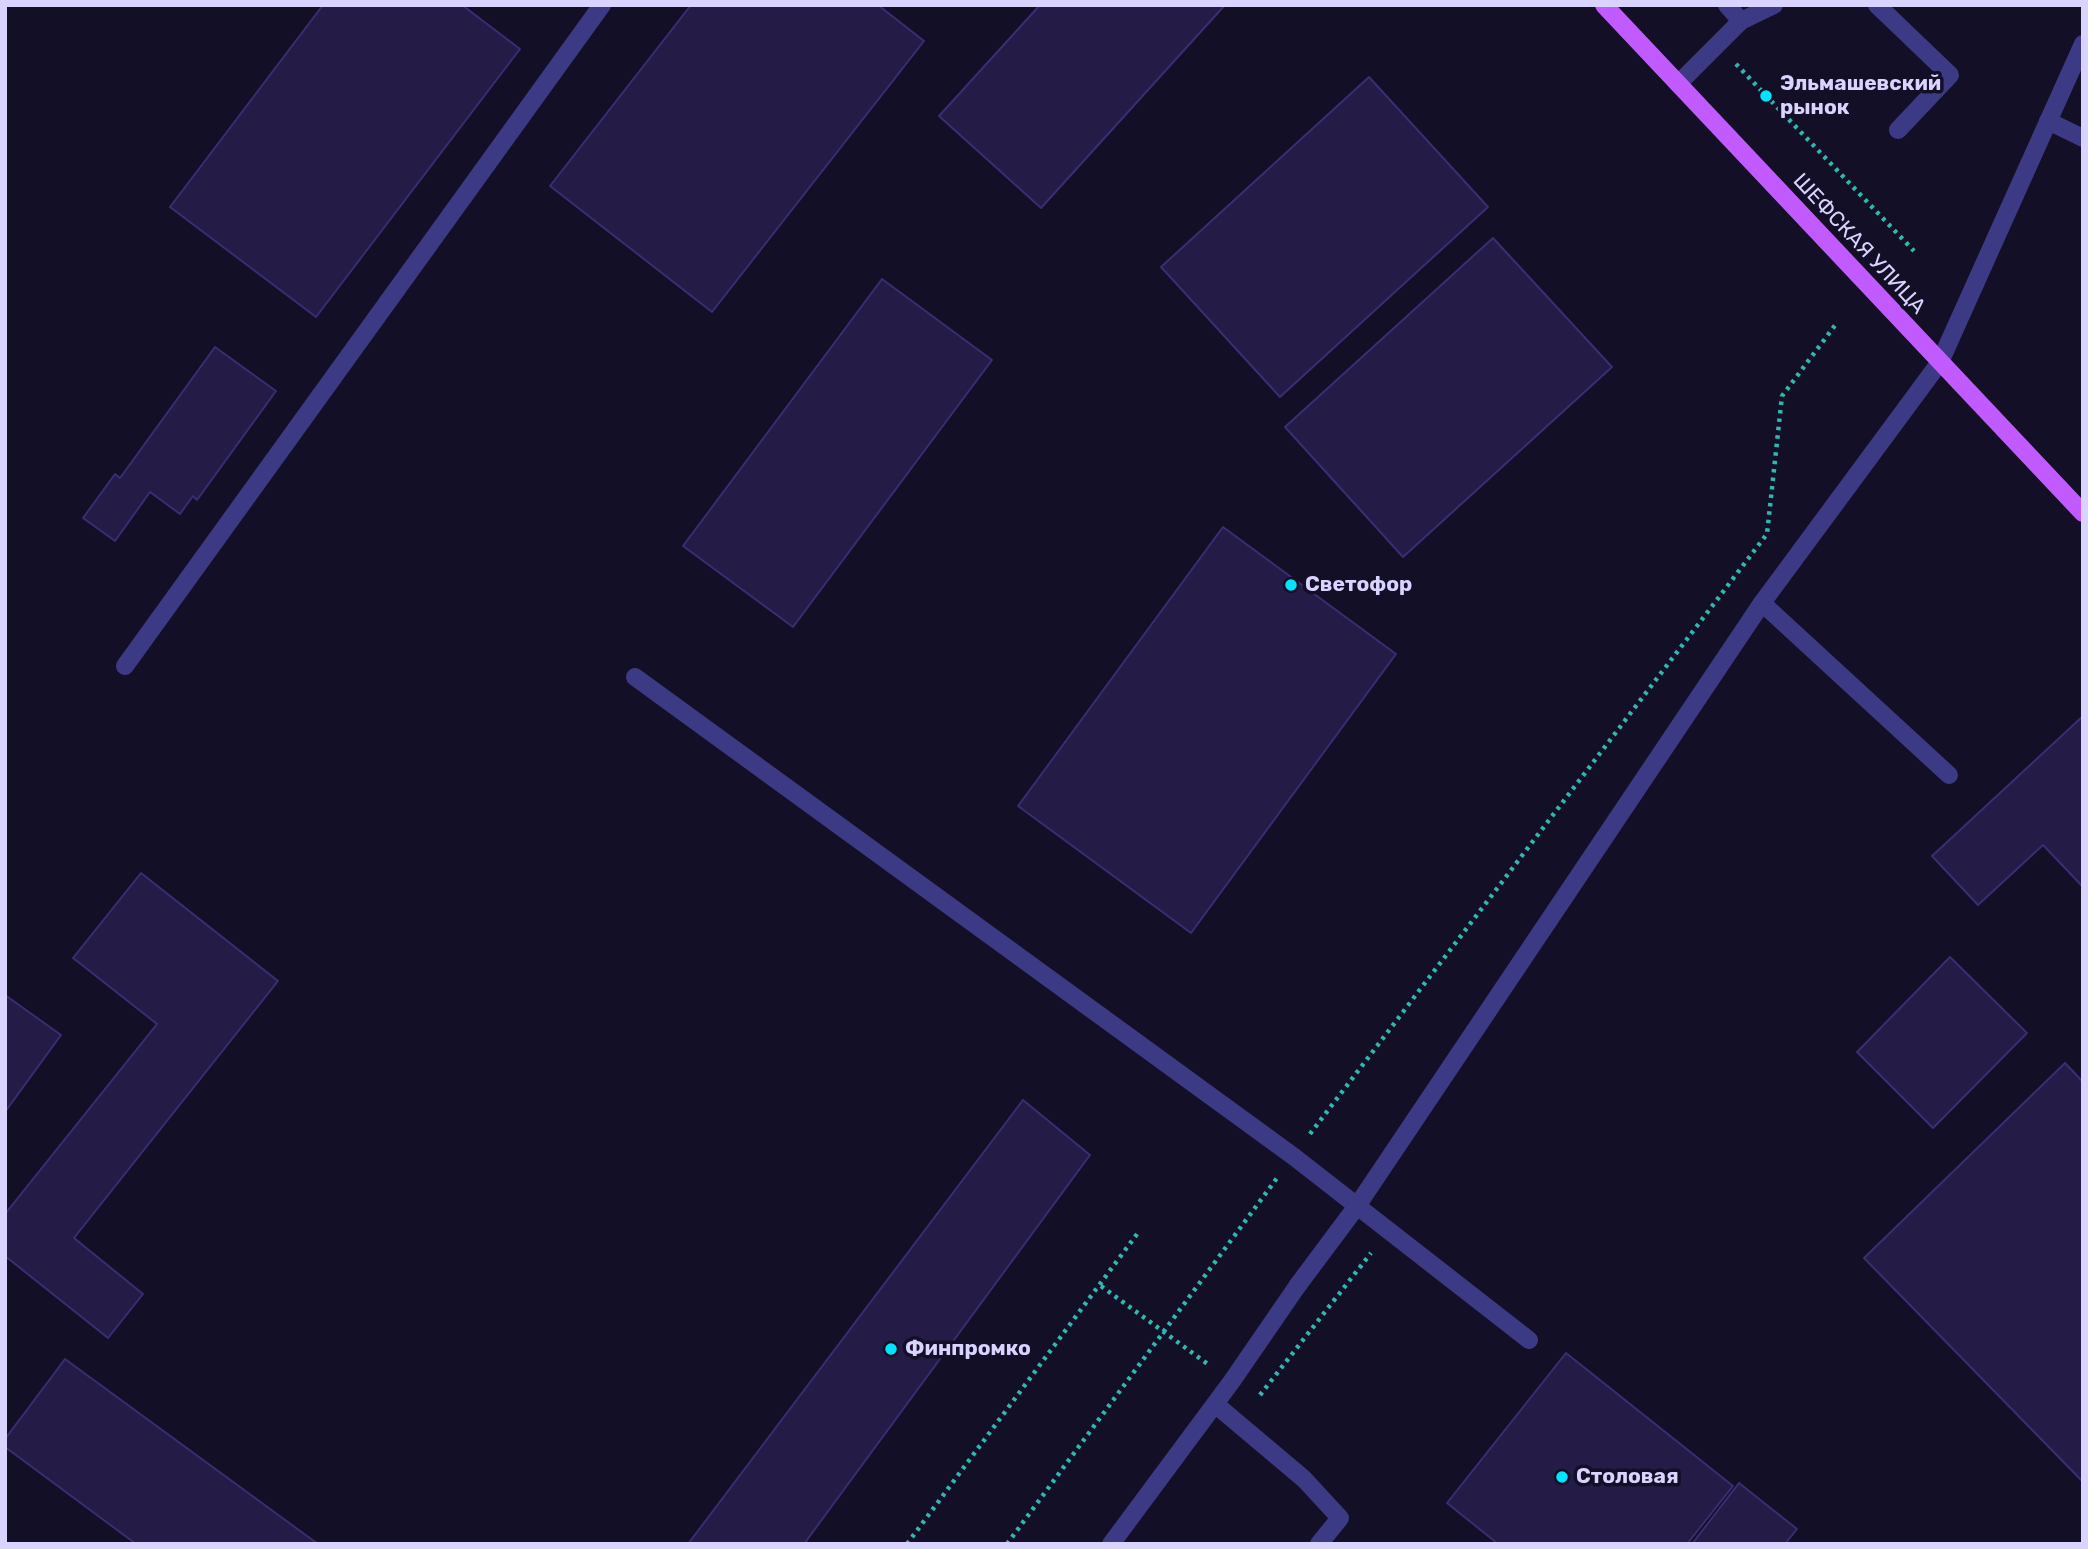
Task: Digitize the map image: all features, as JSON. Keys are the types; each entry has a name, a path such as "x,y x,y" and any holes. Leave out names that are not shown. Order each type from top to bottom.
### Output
{"main road":[{"name":"ШЕФСКАЯ УЛИЦА","path":"1604,5 2083,513"}],"street":[{"path":"125,666 601,5"},
{"path":"1727,5 1741,21"},
{"path":"1678,83 1741,21 1774,5"},
{"path":"1877,5 1950,75 1898,130"},
{"path":"1111,1544 1357,1206 1762,603 1940,362 2083,44"},
{"path":"2048,121 2083,138"},
{"path":"1762,603 1949,775"},
{"path":"635,677 1293,1156 1530,1340"},
{"path":"1215,1404 1304,1479 1340,1518 1319,1544"}],"path":[{"path":"1717,44 1914,251"},
{"path":"1007,1544 1293,1156 1767,534 1783,396 1836,324"},
{"path":"907,1544 1140,1230"},
{"path":"1101,1286 1257,1400 1388,1230"}],"building":[{"path":"323,5 462,5 520,49 316,317 170,207"},
{"path":"691,5 878,5 924,41 712,312 550,186"},
{"path":"1040,5 1225,5 1041,208 939,116"},
{"path":"1369,77 1488,207 1280,397 1161,267"},
{"path":"1493,238 1612,367 1403,557 1285,427"},
{"path":"882,279 992,360 793,627 683,546"},
{"path":"215,347 276,391 197,500 193,496 180,514 150,492 115,541 83,518 115,474 120,478"},
{"path":"1223,527 1396,654 1191,933 1018,806"},
{"path":"2083,716 2083,887 2043,845 1978,905 1932,856"},
{"path":"141,873 278,981 74,1238 143,1294 108,1338 5,1256 5,1214 157,1024 73,958"},
{"path":"1950,957 2027,1033 1933,1128 1857,1052"},
{"path":"5,995 61,1035 5,1112"},
{"path":"2065,1063 2083,1082 2083,1482 1864,1258"},
{"name":"Финпромко","path":"1023,1100 1090,1155 804,1544 688,1544"},
{"path":"1566,1353 1733,1486 1687,1544 1498,1544 1447,1503"},
{"path":"65,1359 318,1544 136,1544 5,1447 5,1439"},
{"path":"1739,1483 1797,1529 1785,1544 1692,1544"}],"place":[{"name":"Эльмашевский рынок","path":"1766,96"},
{"name":"Светофор","path":"1291,585"},
{"name":"Финпромко","path":"891,1349"},
{"name":"Столовая","path":"1562,1477"}]}
